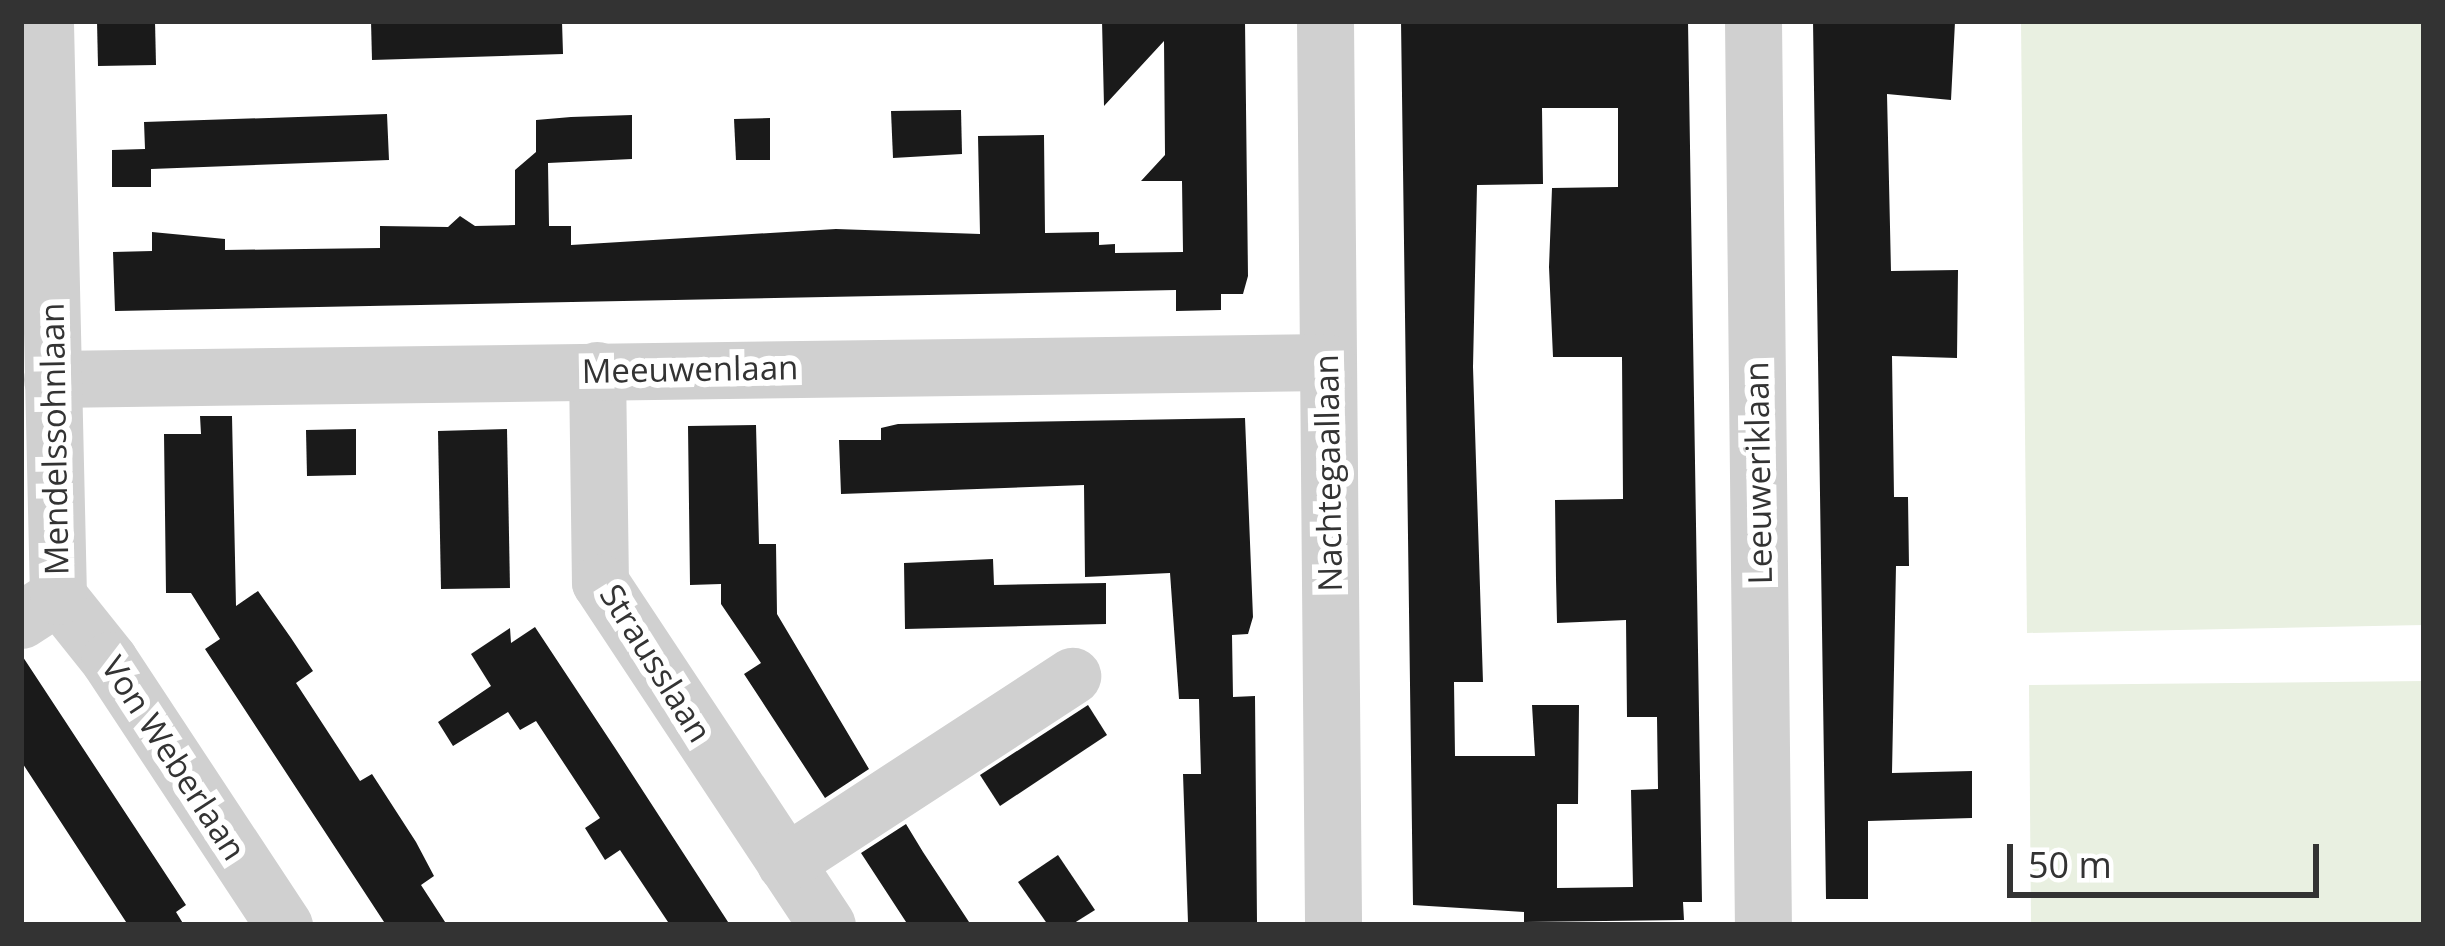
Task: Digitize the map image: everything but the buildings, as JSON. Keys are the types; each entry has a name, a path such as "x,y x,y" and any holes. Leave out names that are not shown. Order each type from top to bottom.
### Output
{"street":[{"name":"Mendelssohnlaan","path":"39,608 52,379 45,21"},
{"name":"Nachtegaallaan","path":"1325,21 1334,925"},
{"name":"Leeuweriklaan","path":"1754,21 1762,925"},
{"name":"Meeuwenlaan","path":"52,379 1327,362"},
{"name":"Strausslaan","path":"597,370 600,582 827,925"},
{"name":"Von Weberlaan","path":"39,608 97,642 284,925"},
{"path":"785,862 1072,676"}],"green space":[{"path":"2021,21 2424,21 2424,625 2027,633"},
{"path":"2424,681 2424,925 2031,925 2029,685"}]}
